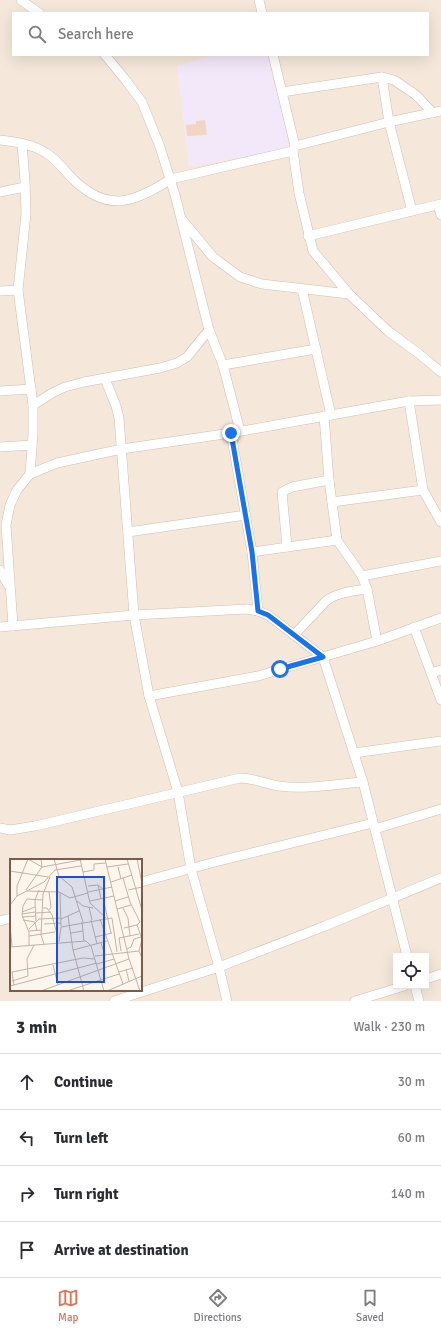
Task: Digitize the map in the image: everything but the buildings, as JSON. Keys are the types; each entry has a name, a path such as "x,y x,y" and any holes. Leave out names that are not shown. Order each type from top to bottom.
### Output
{"street":[{"path":"21,0 38,12"},
{"path":"259,0 262,12"},
{"path":"106,56 142,102 160,147 182,219 209,330 223,365 236,432 252,552 258,611"},
{"path":"273,56 294,149 299,193 308,236 313,251 349,294 388,331 441,372"},
{"path":"282,92 382,77 394,80 437,112"},
{"path":"382,77 389,122 412,211"},
{"path":"0,140 32,146 48,154 86,191 104,200 118,201 130,199 156,188 171,179 294,149 389,122 437,112"},
{"path":"22,144 25,187 25,221 18,290 31,389 32,445 30,474"},
{"path":"0,192 25,187"},
{"path":"308,236 439,204 441,214"},
{"path":"182,219 213,257 240,276 262,284 349,294"},
{"path":"302,289 316,348 328,415 329,480 337,540 362,576 367,589 376,641"},
{"path":"0,291 18,290"},
{"path":"32,405 65,387 178,363 187,357 209,330"},
{"path":"223,365 316,348"},
{"path":"106,379 116,406 120,424 134,615 149,696 178,792 191,869 219,967 227,1001"},
{"path":"0,392 31,389"},
{"path":"13,626 6,525 10,505 17,490 30,474 57,463 122,449 236,432 409,401 441,400"},
{"path":"409,401 423,490 441,522"},
{"path":"0,447 32,445"},
{"path":"287,547 282,492 292,487 329,480"},
{"path":"332,502 423,490"},
{"path":"128,532 246,515"},
{"path":"252,552 337,540"},
{"path":"362,576 441,561"},
{"path":"0,570 10,588"},
{"path":"294,635 326,601 333,596 367,589"},
{"path":"0,627 134,615 247,609 268,615 323,657 354,753 406,953"},
{"path":"149,696 258,676 376,641 441,618"},
{"path":"414,627 441,700"},
{"path":"431,673 441,670"},
{"path":"354,753 441,742"},
{"path":"0,828 10,830 34,826 240,778 248,778 280,786 305,786 362,782"},
{"path":"142,882 441,809"},
{"path":"114,1001 219,967 441,878"},
{"path":"0,921 10,918"},
{"path":"429,978 441,974"},
{"path":"356,1001 394,989"},
{"path":"416,989 419,1001"}],"shaded area":[{"path":"0,0 441,0 441,1001 0,1001"},
{"path":"212,56 268,56 290,146 288,149 189,167 177,66"}],"route":[{"path":"231,433 252,552 258,611 268,615 323,657 280,669"}]}
